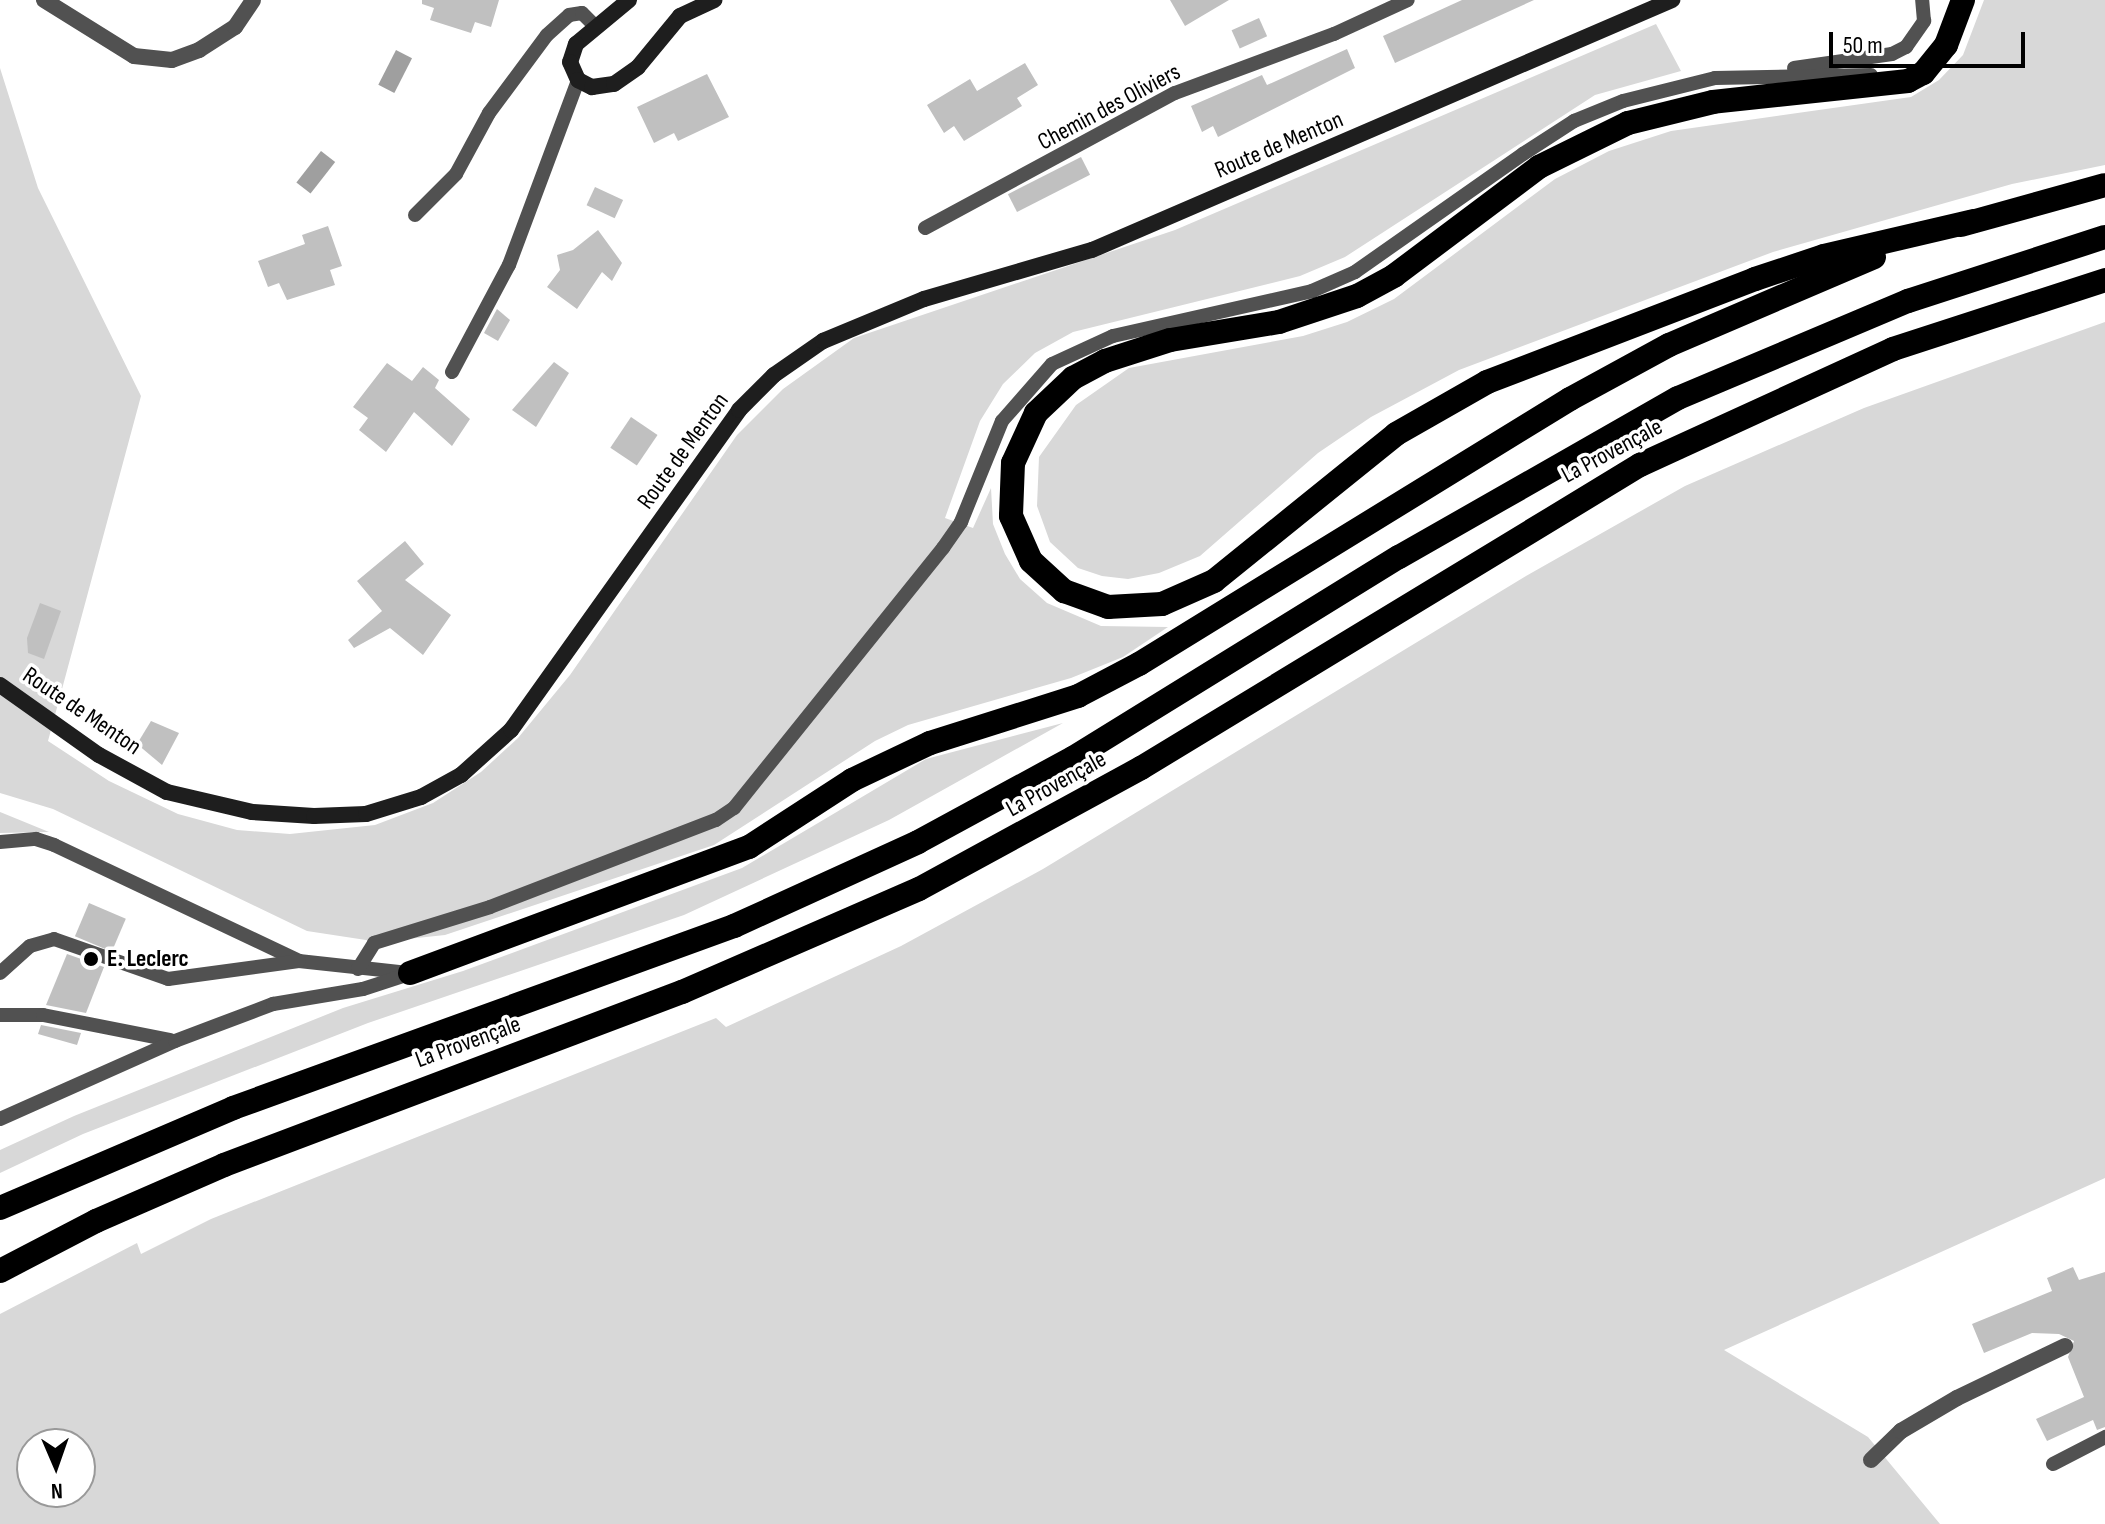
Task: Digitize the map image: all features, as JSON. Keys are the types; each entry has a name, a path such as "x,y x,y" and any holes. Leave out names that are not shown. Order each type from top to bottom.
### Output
{"highway":[{"path":"1963,0 1946,45 1923,73 1882,87 1713,102 1628,123 1539,167 1394,276 1357,296 1279,322 1170,340 1105,361 1054,394 1021,440 1009,491 1020,540 1044,576 1084,601 1108,607 1162,604 1214,581 1396,434 1487,382 1755,279 1865,245 1973,221 2105,185"},
{"path":"410,973 749,847 852,780 930,743 1078,696 1139,664 1457,464 1669,345 1832,272 1973,221"},
{"name":"La Provençale","path":"0,1208 219,1113 734,926 918,842 1073,758 1399,557 1678,398 1908,301 2105,237"},
{"name":"La Provençale","path":"0,1271 96,1221 224,1165 682,992 919,889 1141,768 1640,465 1893,349 2105,280"}],"main road":[{"path":"629,0 576,44 570,62 578,80 592,87 614,84 638,67 680,16 715,0"},
{"name":"Route de Menton","path":"0,685 99,755 167,792 252,812 314,816 366,814 421,797 461,775 511,730 739,410 774,375 823,341 924,299 1092,250 1672,0"}],"street":[{"path":"44,0 134,56 172,60 235,27 253,0"},
{"path":"1871,1460 1901,1431 1957,1398 2065,1346"}],"lane":[{"name":"Chemin des Oliviers","path":"925,228 1175,93 1334,34 1408,0"},
{"path":"358,969 374,943 490,907 716,820 734,808 943,548 961,522 1002,421 1052,364 1113,336 1312,291 1355,272 1574,121 1665,89 1892,54 1918,36 1922,0"},
{"path":"415,215 456,174 489,113 547,35 569,15 582,13 595,26"},
{"path":"1766,74 1923,73"},
{"path":"452,372 509,265 578,80"},
{"path":"0,842 36,839 54,845 299,961"},
{"path":"0,973 30,946 62,938 168,979 299,961 410,973"},
{"path":"0,1119 175,1041 289,999 363,989 410,973"},
{"path":"0,1015 43,1015 175,1041"},
{"path":"2053,1464 2105,1437"}],"shaded area":[{"path":"1984,0 2105,0 2105,165 2012,184 1773,252 1459,370 1371,417 1318,453 1200,556 1159,573 1128,579 1102,576 1078,568 1050,542 1037,506 1039,457 1076,405 1129,368 1303,336 1347,322 1394,299 1555,179 1609,151 1671,131 1911,97 1939,80 1963,55"},
{"path":"1656,24 1681,71 1595,95 1345,257 1300,276 1073,332 1035,353 1003,384 980,421 945,518 973,528 991,488 993,524 1005,554 1020,579 1047,603 1101,626 1168,627 1123,657 1071,678 908,725 875,741 714,845 445,935 379,942 307,931 53,809 0,793 0,68 38,188 141,396 48,741 109,781 178,814 237,830 290,834 375,825 433,803 481,772 518,738 570,675 737,435 783,389 854,338 1175,230"},
{"path":"396,50 412,58 394,93 378,85"},
{"path":"321,151 335,162 311,194 296,183"},
{"path":"2105,322 2105,1178 1724,1350 1868,1437 1940,1524 0,1524 0,1314 137,1243 141,1254 211,1219 716,1018 726,1027 901,946 1043,869 1526,576 1685,486 1864,408"},
{"path":"1063,723 889,820 684,915 368,1023 83,1134 0,1173 0,1150 74,1116 343,1008 463,971 742,868 926,759"},
{"path":"0,812 5,814 49,832 0,833"}],"building":[{"path":"422,0 499,0 491,27 475,22 471,33 430,20 434,8 422,4"},
{"path":"1170,0 1229,0 1185,26"},
{"path":"1462,0 1534,0 1395,63 1383,36"},
{"path":"1259,18 1267,36 1240,48 1232,30"},
{"path":"1347,49 1355,68 1218,137 1213,126 1202,132 1191,106 1262,75 1267,85"},
{"path":"1025,63 1038,85 1017,98 1022,106 964,141 954,126 944,133 927,105 970,79 977,91"},
{"path":"707,74 729,117 678,141 674,133 654,143 637,107"},
{"path":"1081,157 1090,175 1017,212 1008,194"},
{"path":"595,187 623,200 615,218 587,205"},
{"path":"328,226 342,266 330,270 335,285 287,300 279,283 268,287 258,261 305,244 302,235"},
{"path":"598,230 622,263 612,281 602,272 577,309 547,287 560,270 557,255 573,250"},
{"path":"497,309 510,320 498,341 484,333"},
{"path":"554,362 569,373 536,427 512,410"},
{"path":"387,363 412,381 423,367 439,380 435,388 470,419 452,446 414,412 386,452 359,430 368,418 353,407"},
{"path":"631,417 658,435 637,466 610,448"},
{"path":"405,541 424,564 405,580 451,615 423,655 390,628 354,648 348,640 382,611 357,581"},
{"path":"40,603 61,611 44,659 28,653 27,638"},
{"path":"151,721 179,733 162,765 137,744"},
{"path":"89,903 126,919 112,952 75,936"},
{"path":"67,954 104,967 86,1013 46,1005"},
{"path":"41,1025 81,1033 77,1045 38,1034"},
{"path":"2073,1267 2079,1280 2105,1272 2105,1427 2097,1430 2093,1420 2047,1441 2036,1419 2084,1397 2068,1357 2074,1341 2059,1334 2032,1333 1984,1353 1972,1324 2052,1291 2047,1278"}],"place":[{"name":"E. Leclerc","path":"91,959"}]}
